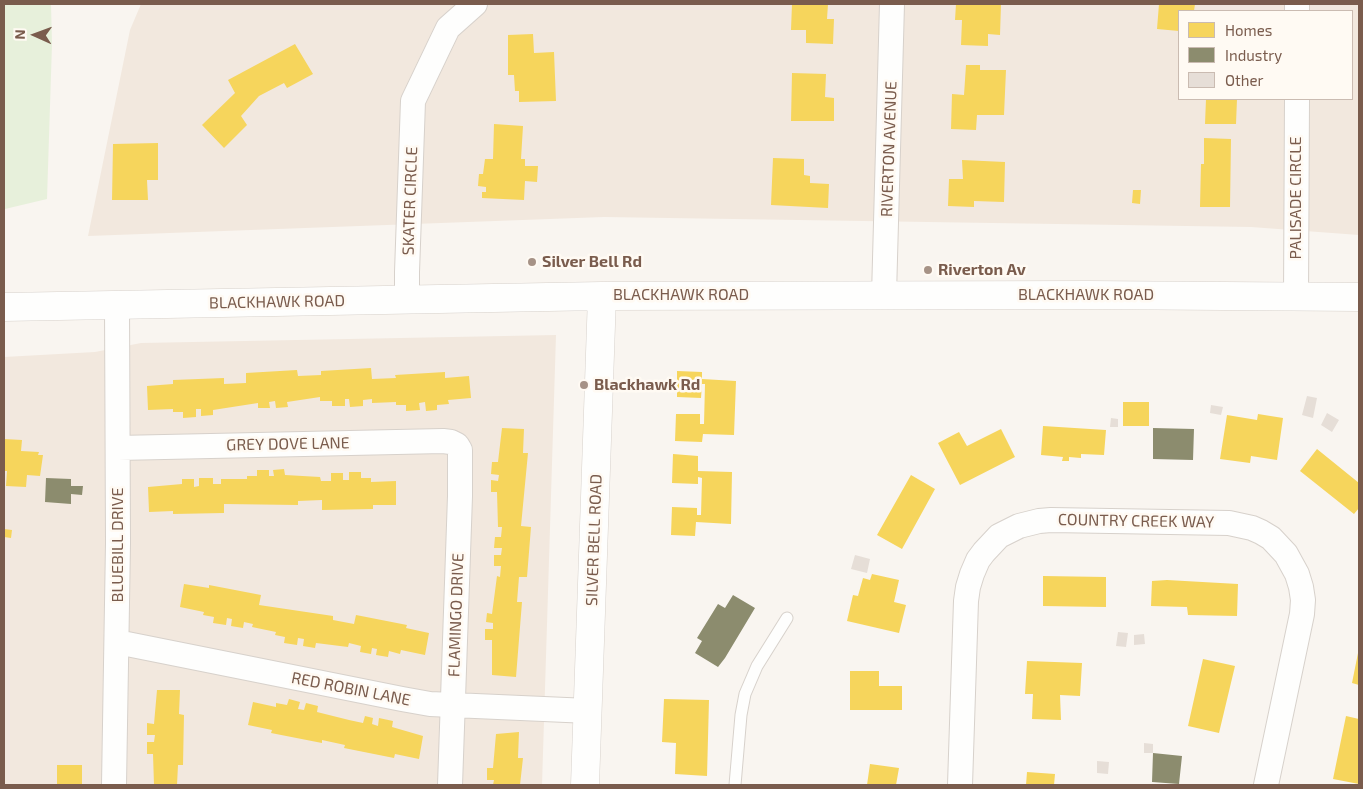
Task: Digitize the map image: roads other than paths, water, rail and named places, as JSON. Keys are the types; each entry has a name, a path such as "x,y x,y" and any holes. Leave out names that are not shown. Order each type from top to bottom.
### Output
{"street":[{"name":"SKATER CIRCLE","path":"407,300 414,101 448,28 475,4"},
{"name":"RIVERTON AVENUE","path":"884,295 892,4"},
{"name":"PALISADE CIRCLE","path":"1296,100 1296,297"},
{"name":"BLACKHAWK ROAD","path":"4,307 602,296 1359,297"},
{"name":"SILVER BELL ROAD","path":"585,785 602,296"},
{"name":"BLUEBILL DRIVE","path":"114,785 117,642 117,305"},
{"name":"GREY DOVE LANE","path":"118,448 443,441 457,445"},
{"name":"FLAMINGO DRIVE","path":"450,785 460,487 460,450 457,445"},
{"name":"COUNTRY CREEK WAY","path":"960,785 966,601 972,574 978,560 999,536 1018,526 1051,520 1229,523 1261,532 1286,554 1301,586 1302,614 1266,785"},
{"name":"RED ROBIN LANE","path":"117,642 430,704 589,711"}],"lane":[{"path":"735,785 744,694 757,666 787,618"}],"place":[{"name":"Silver Bell Rd","path":"532,262"},
{"name":"Riverton Av","path":"928,270"},
{"name":"Blackhawk Rd","path":"584,385"}]}
